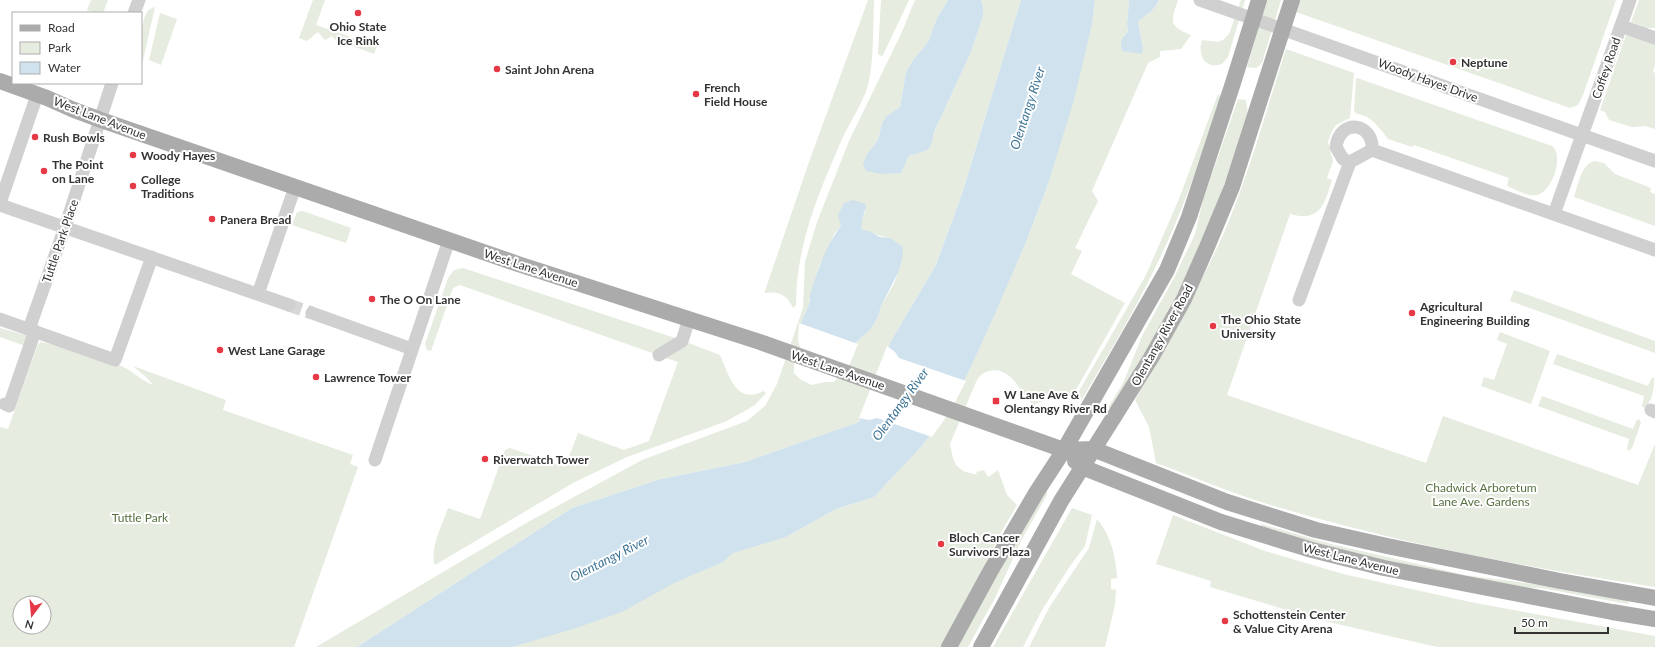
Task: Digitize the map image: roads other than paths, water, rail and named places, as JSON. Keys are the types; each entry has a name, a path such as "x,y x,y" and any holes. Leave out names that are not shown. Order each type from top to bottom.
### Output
{"main road":[{"path":"949,647 969,608 1028,506 1064,450 1167,270 1189,217 1259,0"},
{"name":"Olentangy River Road","path":"981,647 1038,542 1093,449 1118,413 1184,299 1232,187 1292,0"},
{"name":"West Lane Avenue","path":"0,81 101,120 518,264 760,342 1064,450 1093,449 1227,502 1316,530 1560,582 1655,598"},
{"name":"West Lane Avenue","path":"1064,450 1082,467 1221,522 1312,550 1384,568 1655,619"}],"street":[{"path":"134,12 139,0"},
{"name":"Woody Hayes Drive","path":"1200,0 1655,161"},
{"name":"Coffey Road","path":"1554,214 1630,0"},
{"path":"1621,26 1655,38"},
{"name":"Tuttle Park Place","path":"5,404 9,406 112,84"},
{"path":"37,95 0,204 289,305"},
{"path":"1350,162 1343,159 1336,147 1340,134 1345,129 1357,127 1363,129 1371,139 1372,150"},
{"path":"1299,300 1350,162 1372,150 1655,250"},
{"path":"258,294 295,187"},
{"path":"375,460 449,240"},
{"path":"0,319 115,360 152,257"},
{"path":"312,313 412,349"},
{"path":"659,355 682,341 689,319"}],"water":[{"path":"948,0 981,0 983,16 971,52 934,132 932,143 928,150 909,156 901,173 882,174 866,171 863,164 867,154 878,140 882,123 887,116 900,107 906,72 913,60 928,42 937,18"},
{"name":"Olentangy River","path":"1021,0 1095,0 1092,24 1074,100 1047,187 1026,242 970,369 949,409 922,446 874,497 836,509 786,537 733,553 723,562 674,583 622,612 573,629 512,647 357,647 572,508 661,479 745,462 859,422 891,341 936,265 962,194"},
{"path":"1129,0 1159,0 1153,10 1138,22 1143,48 1142,54 1122,51 1122,40 1128,32 1127,24"},
{"path":"853,200 866,204 862,230 869,231 880,237 890,238 903,247 902,260 898,273 881,306 878,317 870,330 857,341 849,358 800,325 810,302 812,287 822,259 841,226 838,215 844,203"}],"tunnel":[{"path":"289,305 312,313"}],"place":[{"name":"Ohio State Ice Rink","path":"358,13"},
{"name":"Neptune","path":"1453,62"},
{"name":"Saint John Arena","path":"497,69"},
{"name":"French Field House","path":"696,94"},
{"name":"Rush Bowls","path":"35,137"},
{"name":"Woody Hayes","path":"133,155"},
{"name":"The Point on Lane","path":"44,171"},
{"name":"College Traditions","path":"133,186"},
{"name":"Panera Bread","path":"212,219"},
{"name":"The O On Lane","path":"372,299"},
{"name":"Agricultural Engineering Building","path":"1412,313"},
{"name":"The Ohio State University","path":"1213,326"},
{"name":"West Lane Garage","path":"220,350"},
{"name":"Lawrence Tower","path":"316,377"},
{"name":"W Lane Ave & Olentangy River Rd","path":"996,401"},
{"name":"Riverwatch Tower","path":"485,459"},
{"name":"Bloch Cancer Survivors Plaza","path":"941,544"},
{"name":"Schottenstein Center & Value City Arena","path":"1225,621"}],"park label":[{"name":"Chadwick Arboretum Lane Ave. Gardens","path":"1481,494"},
{"name":"Tuttle Park","path":"140,517"}]}
